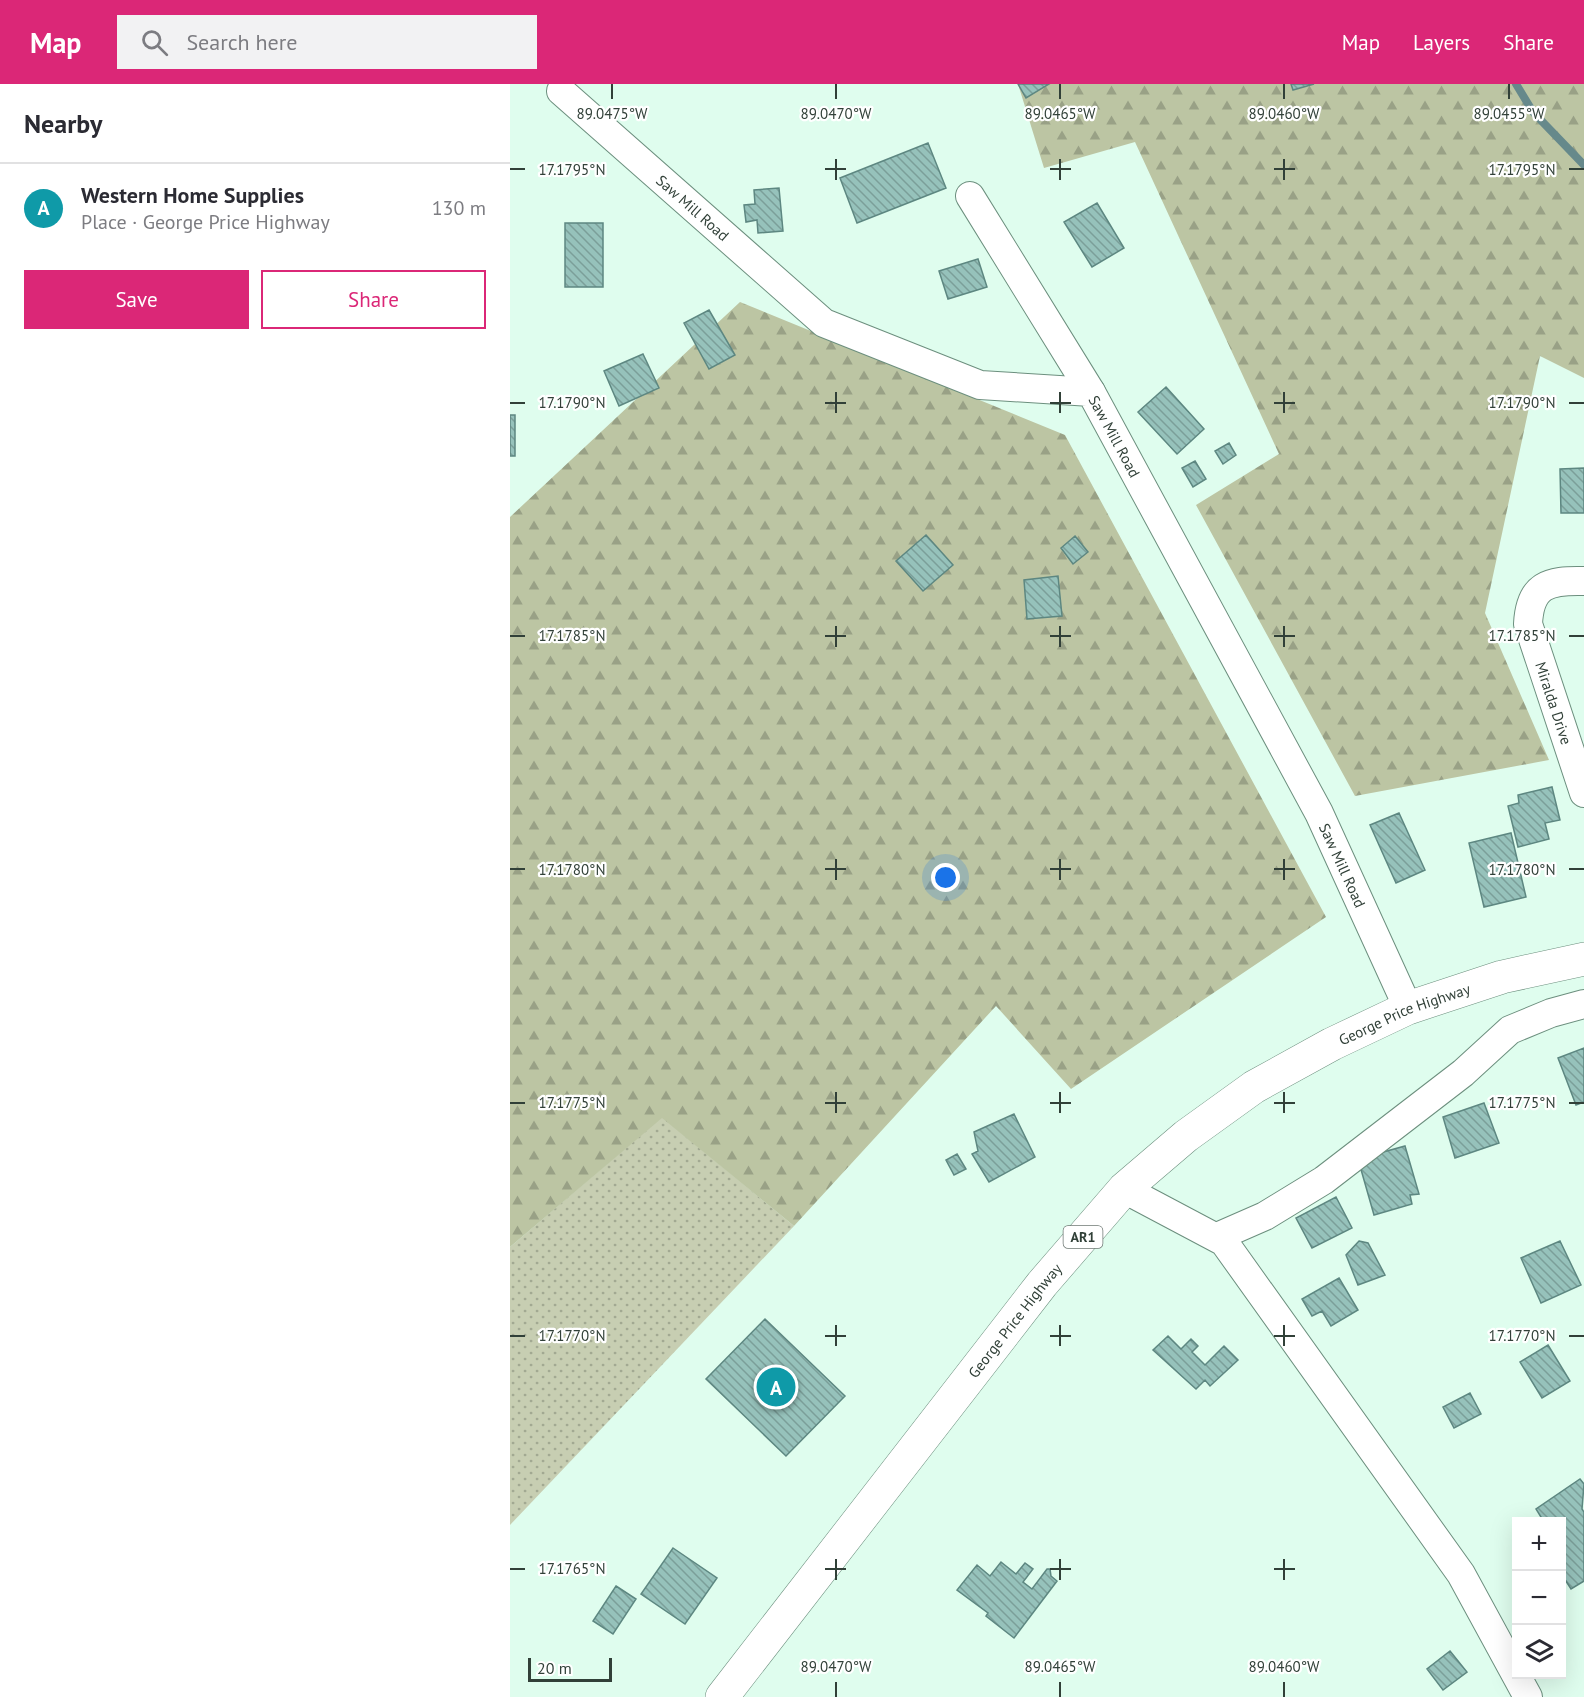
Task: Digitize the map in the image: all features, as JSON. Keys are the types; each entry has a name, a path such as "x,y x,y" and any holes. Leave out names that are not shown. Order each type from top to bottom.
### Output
{"highway":[{"name":"George Price Highway","path":"722,1697 1042,1284 1124,1189 1186,1136 1254,1087 1332,1044 1408,1008 1502,977 1584,959"}],"street":[{"name":"Saw Mill Road","path":"561,91 824,323 980,385 1091,392 1319,813 1408,1008"},
{"path":"970,196 1091,392"},
{"name":"Miralda Drive","path":"1584,581 1560,580 1541,588 1529,605 1528,624 1584,793"},
{"path":"1217,1237 1265,1216 1324,1180 1463,1073 1510,1030 1551,1013 1584,1004"},
{"path":"1124,1189 1224,1242 1461,1574 1527,1697"}],"green space":[{"path":"1018,84 1584,84 1584,378 1540,356 1485,613 1549,760 1355,796 1196,505 1279,454 1135,142 1044,168"},
{"path":"740,302 1065,435 1326,917 1071,1089 996,1006 794,1226 662,1118 510,1247 510,517"},
{"path":"662,1117 794,1226 510,1525 510,1247"}],"building":[{"path":"1018,84 1049,84 1026,98"},
{"path":"1291,84 1314,84 1293,90"},
{"path":"928,143 946,188 857,223 840,178"},
{"path":"779,188 783,231 758,233 757,220 746,222 744,205 755,204 754,190"},
{"path":"1097,203 1124,248 1092,267 1064,222"},
{"path":"565,223 603,223 603,287 565,287"},
{"path":"978,259 987,287 948,299 939,271"},
{"path":"709,310 735,355 709,369 684,323"},
{"path":"643,354 659,388 619,406 604,371"},
{"path":"1166,387 1204,429 1177,454 1138,412"},
{"path":"510,415 515,415 515,456 510,456"},
{"path":"1229,443 1236,455 1223,464 1215,451"},
{"path":"1195,461 1206,479 1193,487 1182,468"},
{"path":"1584,468 1584,513 1561,513 1560,469"},
{"path":"926,535 953,565 923,591 896,561"},
{"path":"1075,536 1088,552 1073,564 1061,548"},
{"path":"1058,576 1062,616 1027,619 1024,580"},
{"path":"1552,787 1560,820 1545,823 1549,839 1518,847 1508,806 1519,803 1518,795"},
{"path":"1399,813 1425,870 1396,883 1370,825"},
{"path":"1511,833 1526,897 1484,907 1469,843"},
{"path":"1584,1048 1584,1102 1576,1105 1558,1058"},
{"path":"1484,1103 1499,1143 1455,1158 1443,1117"},
{"path":"1014,1114 1035,1157 989,1182 972,1154 978,1151 974,1132"},
{"path":"1405,1146 1419,1194 1410,1195 1412,1204 1374,1215 1358,1159"},
{"path":"957,1154 966,1169 954,1175 946,1160"},
{"path":"1336,1197 1352,1228 1312,1248 1296,1218"},
{"path":"1359,1241 1368,1243 1385,1275 1358,1285 1346,1255"},
{"path":"1560,1241 1581,1285 1541,1303 1521,1258"},
{"path":"1339,1278 1358,1310 1331,1326 1322,1311 1312,1316 1302,1299"},
{"path":"765,1319 845,1396 786,1456 706,1379"},
{"path":"1168,1336 1181,1349 1191,1339 1198,1346 1192,1352 1205,1365 1224,1346 1238,1360 1210,1386 1205,1380 1196,1389 1153,1350"},
{"path":"1548,1345 1570,1381 1542,1398 1520,1362"},
{"path":"1470,1393 1481,1414 1454,1428 1443,1407"},
{"path":"1580,1479 1584,1484 1582,1509 1584,1512 1584,1581 1571,1589 1566,1581 1566,1517 1541,1517 1536,1509"},
{"path":"673,1548 717,1578 685,1624 641,1594"},
{"path":"1001,1562 1016,1574 1025,1563 1033,1569 1023,1582 1032,1589 1047,1569 1050,1569 1051,1576 1057,1581 1014,1638 986,1616 988,1613 957,1590 977,1565 990,1576"},
{"path":"616,1586 636,1599 613,1634 593,1621"},
{"path":"1450,1651 1467,1672 1443,1690 1427,1669"}],"waterway":[{"path":"1516,84 1533,112 1584,165"}],"place":[{"name":"Western Home Supplies","path":"776,1387"}]}
